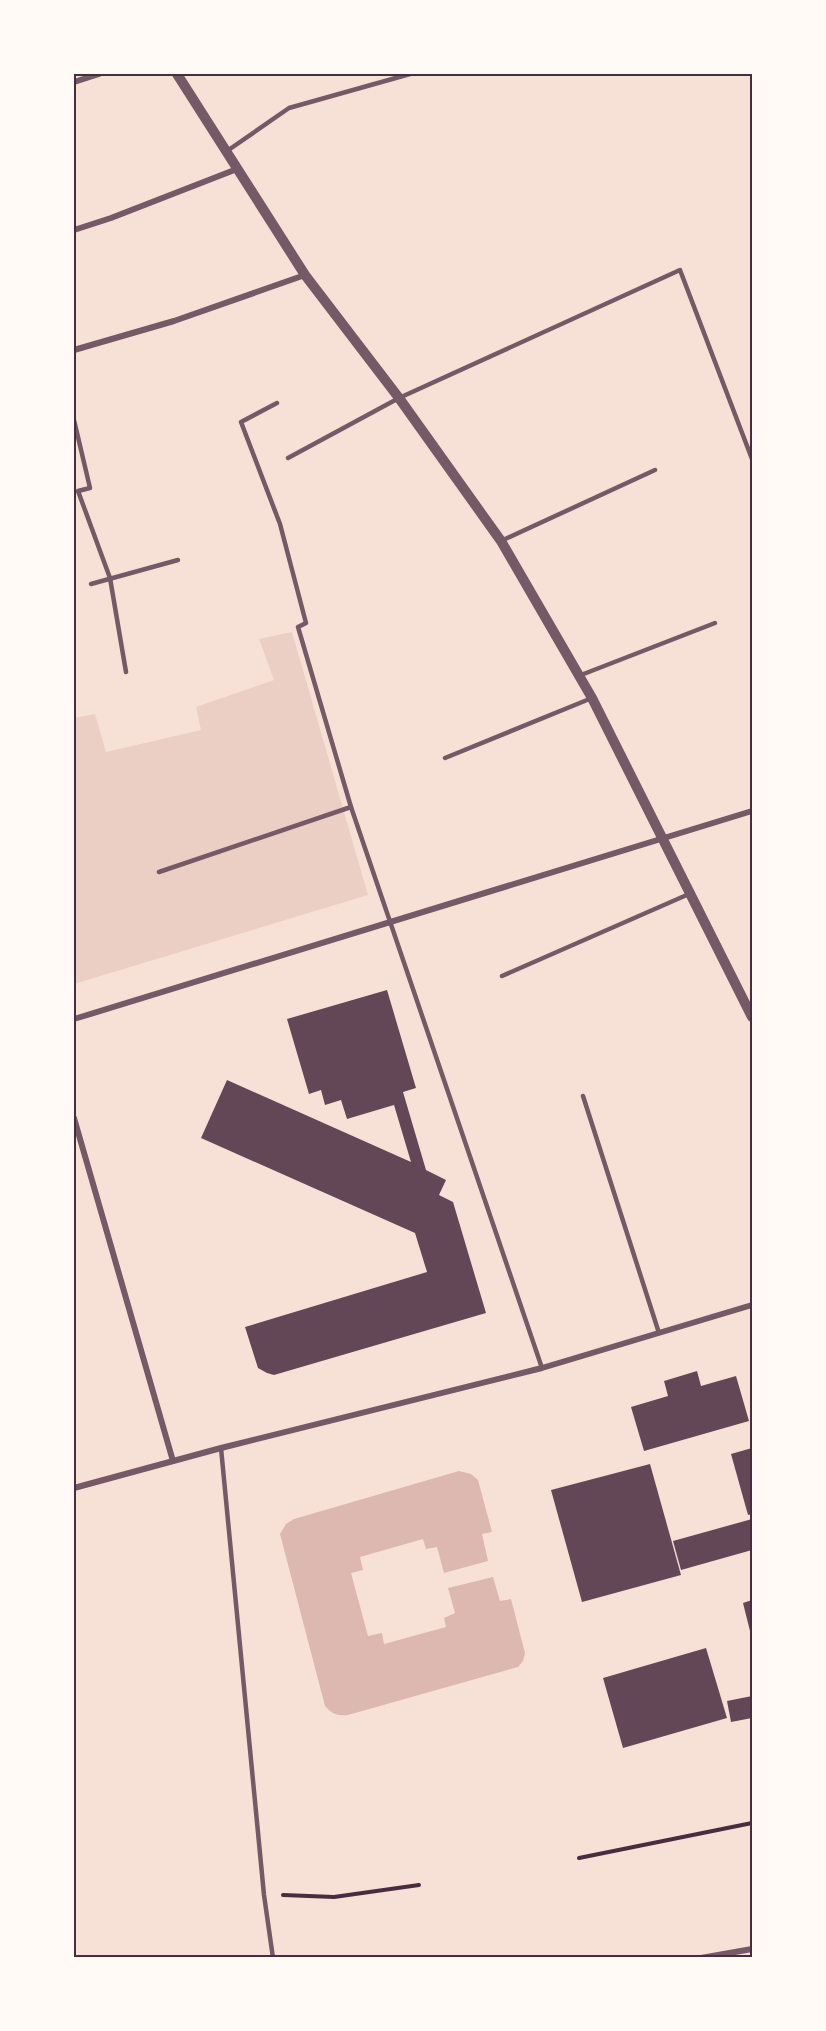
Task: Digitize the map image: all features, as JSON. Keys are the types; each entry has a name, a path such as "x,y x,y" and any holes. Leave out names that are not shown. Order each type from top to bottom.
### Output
{"street":[{"path":"74,81 99,74"},
{"path":"177,74 305,275 399,398 501,541 592,698 753,1017"},
{"path":"74,230 237,169"},
{"path":"74,350 174,321 305,275"},
{"path":"74,1019 753,811"},
{"path":"74,1118 173,1461"},
{"path":"74,1488 221,1448 542,1368 753,1305"},
{"path":"701,1958 753,1949"}],"lane":[{"path":"227,152 289,108 410,74"},
{"path":"288,458 399,398 680,270 753,459"},
{"path":"276,403 241,422 280,524 306,623 298,627 351,807 542,1368"},
{"path":"74,420 90,488 78,491 110,578 126,672"},
{"path":"501,541 656,470"},
{"path":"91,584 178,560"},
{"path":"578,676 715,623"},
{"path":"445,758 592,698"},
{"path":"159,872 351,807"},
{"path":"502,976 691,892"},
{"path":"583,1096 659,1333"},
{"path":"221,1448 264,1895 273,1958"}],"path":[{"path":"579,1858 753,1823"},
{"path":"264,1895 334,1897 419,1885"}],"shaded area":[{"path":"292,632 368,895 74,984 74,718 95,714 106,752 201,730 196,707 274,680 259,639"},
{"path":"459,1471 471,1474 478,1480 492,1532 482,1534 488,1561 444,1573 437,1547 426,1549 423,1539 360,1557 363,1570 351,1573 368,1636 382,1633 384,1644 446,1627 444,1618 455,1613 448,1588 493,1577 500,1601 511,1599 525,1653 523,1661 518,1667 348,1715 332,1713 325,1706 280,1534 286,1524 294,1519"}],"building":[{"path":"387,990 416,1088 403,1092 426,1170 446,1180 439,1195 453,1202 486,1313 274,1375 267,1373 258,1368 245,1327 427,1272 415,1233 201,1138 227,1080 411,1162 394,1105 347,1119 341,1100 325,1105 321,1090 309,1094 287,1019"},
{"path":"697,1371 701,1386 736,1376 749,1421 644,1451 631,1407 668,1396 664,1381"},
{"path":"752,1448 752,1514 748,1515 731,1454"},
{"path":"650,1464 681,1575 582,1602 551,1490"},
{"path":"752,1519 752,1550 681,1570 673,1541"},
{"path":"752,1600 752,1639 743,1603"},
{"path":"706,1648 727,1718 623,1748 603,1678"},
{"path":"752,1696 752,1718 731,1722 727,1701"}]}
